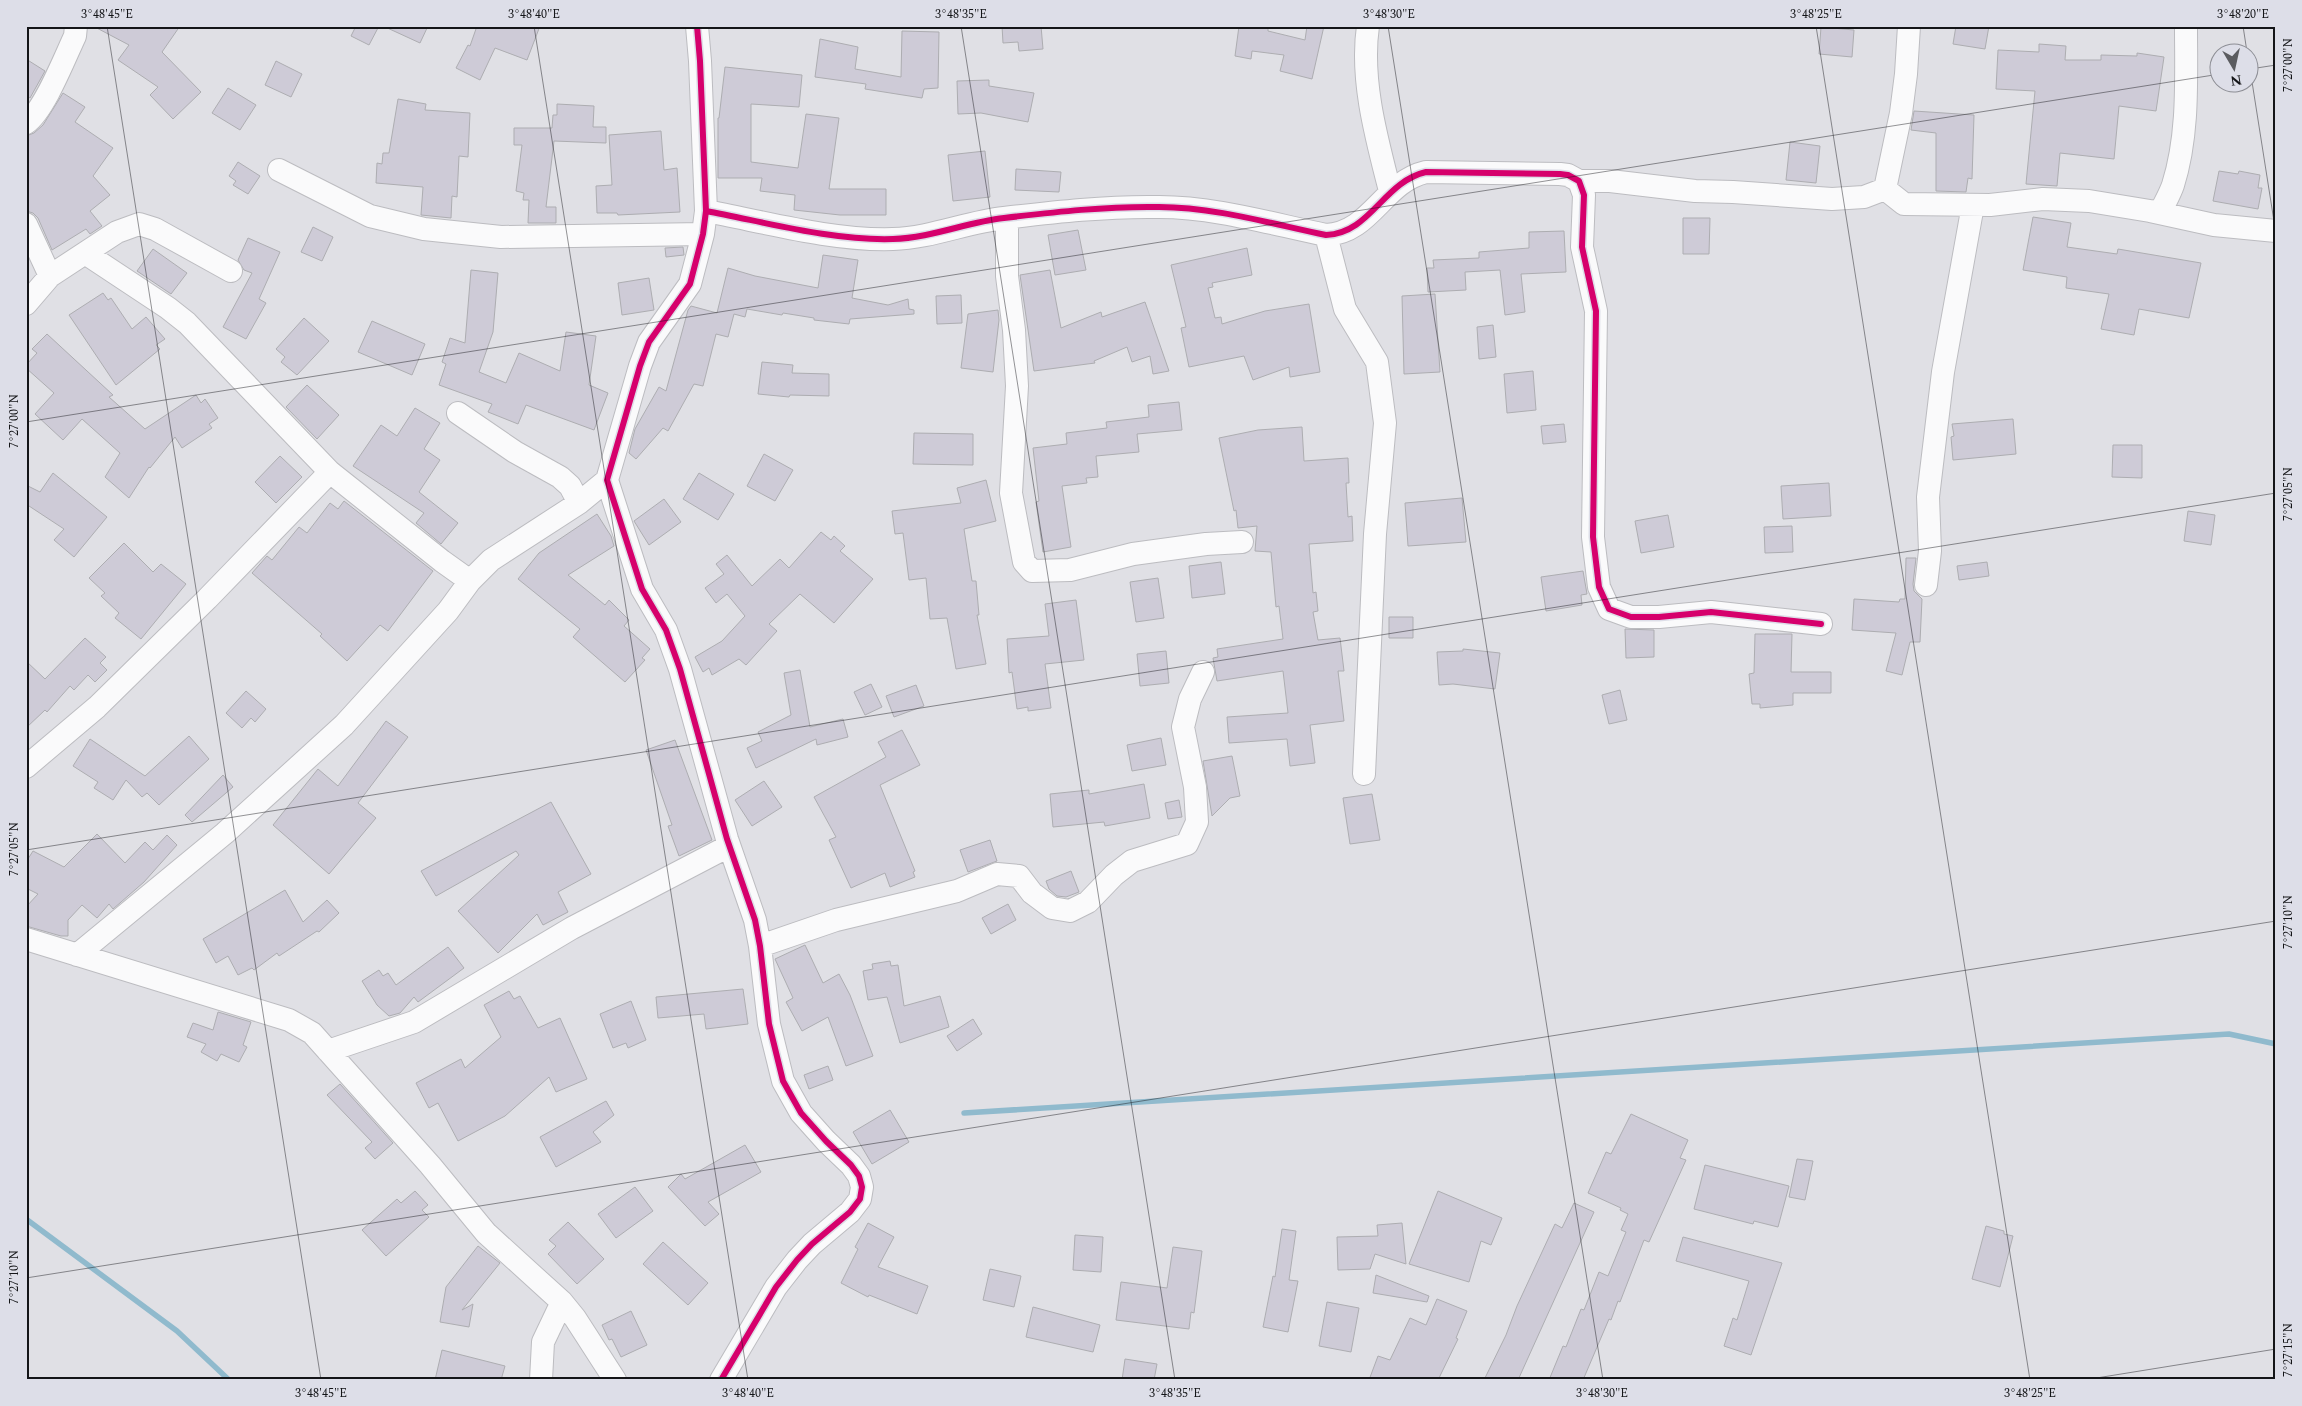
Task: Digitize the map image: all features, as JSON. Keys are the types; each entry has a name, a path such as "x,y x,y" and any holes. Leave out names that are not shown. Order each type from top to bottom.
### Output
{"street":[{"path":"26,123 33,118 41,106 75,36 76,26"},
{"path":"697,26 706,211 703,234 690,284 649,342 640,366 607,480 642,589 666,630 680,669 729,846 755,920 760,946 768,1024 783,1081 801,1113 826,1142 851,1165 859,1176 862,1187 860,1199 850,1212 802,1254 776,1287 747,1333 721,1380"},
{"path":"1368,26 1368,90 1375,134 1390,191"},
{"path":"1885,188 1901,112 1906,74 1908,26"},
{"path":"2160,213 2173,186 2180,154 2187,79 2186,26"},
{"path":"279,170 370,216 424,229 500,237 703,234"},
{"path":"706,211 858,238 894,239 1006,218 1078,211 1160,207 1222,214 1326,235 1339,234 1351,230 1390,191 1413,175 1426,172 1560,174 1579,180 1610,181 1695,191 1832,199 1864,197 1885,188"},
{"path":"1579,180 1584,196 1582,247 1596,311 1593,537 1599,587 1609,610 1630,617 1659,617 1711,612 1821,624"},
{"path":"1885,188 1904,204 1973,205 2043,199 2089,201 2160,213 2214,225 2276,231"},
{"path":"1926,585 1930,552 1928,497 1943,372 1973,205"},
{"path":"1006,218 1007,276 1014,330 1018,386 1011,493 1024,562 1032,571 1070,570 1133,554 1206,544 1242,542"},
{"path":"26,224 50,276"},
{"path":"26,304 50,276 117,232 139,224 155,230 231,271"},
{"path":"1326,235 1345,309 1377,362 1385,423 1375,534 1364,774"},
{"path":"85,253 168,308 187,323 330,472 470,581"},
{"path":"458,413 515,452 560,477 570,486 579,503"},
{"path":"26,766 97,707 330,472"},
{"path":"77,955 226,833 344,725 448,612 470,581 491,560 579,503 607,480"},
{"path":"760,946 836,920 957,891 997,874 1018,876 1032,893 1052,908 1070,911 1088,902 1114,875 1132,861 1187,844 1197,822 1195,787 1183,727 1190,699 1203,672"},
{"path":"328,1051 414,1022 572,928 729,846"},
{"path":"26,939 289,1020 312,1034 430,1165 486,1233 562,1302 575,1318 615,1380"},
{"path":"541,1380 543,1342 562,1302"}],"building":[{"path":"93,26 180,26 162,52 201,92 173,119 150,95 158,87 118,60 129,45"},
{"path":"356,26 379,26 369,45 351,36"},
{"path":"383,26 428,26 420,43"},
{"path":"477,26 540,26 527,60 495,48 480,80 456,68 468,45 470,46"},
{"path":"1002,26 1041,26 1043,49 1019,51 1018,42 1003,43"},
{"path":"1239,26 1268,26 1268,31 1305,40 1307,26 1324,26 1312,79 1280,71 1284,55 1252,51 1251,59 1235,56"},
{"path":"1956,26 1989,26 1985,49 1953,44"},
{"path":"1821,27 1854,30 1852,57 1819,54"},
{"path":"902,31 939,32 938,88 924,89 922,98 865,89 866,84 815,77 820,39 858,47 855,69 901,77"},
{"path":"2039,44 2066,46 2065,60 2101,60 2101,55 2137,56 2137,53 2164,57 2156,111 2119,106 2114,159 2060,153 2057,186 2026,184 2035,91 1996,89 1998,50 2039,52"},
{"path":"26,59 45,71 30,98 26,95"},
{"path":"276,61 302,74 291,97 265,85"},
{"path":"725,67 802,75 799,107 751,104 751,162 798,168 806,114 839,118 829,189 886,189 886,215 840,215 794,210 795,195 760,191 762,178 718,178 718,118"},
{"path":"989,80 989,86 1034,93 1028,122 981,113 958,114 957,81"},
{"path":"228,88 256,105 240,130 212,113"},
{"path":"63,93 85,107 75,122 113,148 93,176 110,195 90,211 102,226 90,234 86,229 52,250 38,218 33,213 26,211 26,136 34,133 43,125"},
{"path":"398,99 426,104 425,110 470,113 468,157 459,156 457,197 452,196 451,218 421,215 423,187 376,183 377,163 382,164 383,153 389,153"},
{"path":"557,104 594,106 593,127 606,127 606,143 554,141 546,207 556,207 556,223 528,223 529,200 523,200 524,193 516,191 522,145 514,145 514,128 552,128 553,115 557,115"},
{"path":"1914,111 1974,115 1972,179 1968,178 1966,192 1936,191 1936,133 1911,130"},
{"path":"661,131 664,170 677,168 680,212 618,215 617,213 597,213 596,186 612,185 609,135"},
{"path":"1790,142 1820,146 1816,183 1786,180"},
{"path":"985,151 990,197 953,201 948,155"},
{"path":"238,162 260,176 248,194 233,185 236,181 229,176"},
{"path":"1016,169 1061,172 1059,192 1015,190"},
{"path":"2219,171 2238,174 2239,171 2260,175 2258,188 2262,188 2258,209 2213,201"},
{"path":"2033,217 2071,223 2067,247 2117,254 2118,249 2201,263 2189,318 2139,309 2134,335 2101,329 2109,294 2066,288 2067,277 2023,270"},
{"path":"1683,218 1710,218 1709,254 1683,254"},
{"path":"313,227 333,237 322,261 301,252"},
{"path":"1078,230 1086,270 1055,275 1048,235"},
{"path":"1564,231 1566,272 1521,274 1525,312 1505,315 1500,270 1465,272 1466,290 1428,292 1427,268 1434,268 1433,260 1479,258 1479,252 1529,248 1529,232"},
{"path":"248,238 280,252 259,299 266,303 246,339 223,327 252,273 244,270 238,260"},
{"path":"683,247 684,255 666,257 665,248"},
{"path":"1247,248 1252,275 1212,283 1213,287 1208,288 1215,318 1221,317 1222,324 1265,311 1309,304 1320,372 1290,377 1289,367 1253,380 1244,356 1189,367 1181,328 1186,327 1171,265"},
{"path":"153,249 187,273 171,294 137,271"},
{"path":"823,255 858,260 852,298 888,305 908,299 909,309 914,310 914,314 850,319 849,324 747,309 745,317 734,314 728,337 716,334 703,386 694,384 668,431 663,428 636,459 629,453 635,429 659,387 666,391 688,310 691,306 717,313 728,268 755,276 818,288"},
{"path":"471,270 498,273 493,332 479,372 506,383 519,353 560,371 566,332 596,336 589,385 608,393 594,430 526,405 518,424 488,412 492,404 439,385 446,364 442,362 450,338 465,343"},
{"path":"1050,270 1061,328 1101,312 1102,317 1145,302 1169,371 1153,374 1150,356 1132,362 1127,347 1094,361 1095,363 1034,371 1020,275"},
{"path":"649,278 654,310 622,315 618,283"},
{"path":"103,293 108,300 111,298 132,329 146,317 165,339 156,345 160,349 116,385 69,315"},
{"path":"1435,294 1440,372 1404,374 1402,296"},
{"path":"961,295 962,323 937,324 936,296"},
{"path":"998,310 999,320 993,372 961,368 968,314"},
{"path":"304,318 329,341 297,375 281,362 285,357 276,349"},
{"path":"372,321 425,344 412,375 358,352"},
{"path":"1493,325 1496,357 1479,359 1477,327"},
{"path":"47,334 113,395 109,397 145,429 196,395 201,403 205,399 218,418 209,424 212,428 182,448 175,437 149,467 129,498 105,477 120,453 82,419 63,440 35,414 54,393 26,368 26,365 37,353 32,349"},
{"path":"762,362 793,365 792,373 829,374 829,396 790,395 789,397 758,394"},
{"path":"1533,371 1536,410 1507,413 1504,374"},
{"path":"307,385 339,415 317,439 286,407"},
{"path":"1179,402 1182,430 1137,434 1139,452 1096,456 1098,477 1086,478 1087,483 1062,486 1071,547 1043,552 1036,502 1039,501 1033,448 1067,444 1066,433 1107,428 1106,422 1149,417 1148,405"},
{"path":"415,408 440,423 424,449 440,460 419,492 458,523 441,544 416,523 424,513 353,466 381,425 397,436"},
{"path":"2013,419 2016,454 1953,460 1951,437 1954,436 1952,424"},
{"path":"1564,424 1566,442 1543,444 1541,426"},
{"path":"1302,427 1304,461 1348,458 1349,483 1346,483 1348,517 1352,516 1353,541 1309,544 1313,593 1316,592 1318,611 1313,612 1318,640 1340,638 1344,671 1338,671 1344,721 1310,725 1315,763 1290,766 1287,739 1229,743 1227,717 1288,713 1283,671 1217,681 1213,658 1218,657 1217,649 1283,639 1279,606 1276,607 1271,552 1255,551 1257,526 1238,528 1236,510 1234,511 1219,438 1258,430"},
{"path":"914,433 973,434 973,465 913,464"},
{"path":"2113,445 2142,445 2142,478 2112,477"},
{"path":"764,454 793,470 775,501 747,486"},
{"path":"280,456 302,477 276,503 255,482"},
{"path":"53,473 107,517 74,557 54,540 64,529 26,504 26,485 40,492"},
{"path":"699,473 734,494 718,520 683,499"},
{"path":"986,480 996,521 964,529 972,581 976,581 979,615 977,615 986,664 956,669 947,618 930,619 926,578 909,580 903,533 895,534 892,511 961,503 957,488"},
{"path":"1829,483 1831,516 1783,519 1781,486"},
{"path":"1462,498 1466,542 1408,546 1405,503"},
{"path":"664,499 681,522 649,545 634,521"},
{"path":"344,501 433,571 388,631 380,625 347,661 320,636 322,634 252,573 267,556 272,560 299,527 307,533 330,503 338,509"},
{"path":"2188,511 2215,515 2211,545 2184,541"},
{"path":"597,514 611,536 614,546 568,575 605,605 609,600 629,620 624,626 650,649 642,658 645,660 625,682 573,637 580,629 518,579 539,553"},
{"path":"1668,515 1674,547 1641,553 1635,521"},
{"path":"1792,526 1793,552 1765,553 1764,527"},
{"path":"821,532 831,540 834,536 845,546 840,551 873,579 834,623 800,594 769,624 777,631 746,665 739,659 712,675 709,668 703,672 695,657 722,641 745,616 727,594 716,603 705,588 724,574 716,564 727,555 752,586 780,559 789,568"},
{"path":"124,543 153,572 161,564 186,584 141,639 115,618 119,613 101,596 105,593 89,578"},
{"path":"1906,558 1916,558 1914,591 1922,599 1920,642 1910,642 1902,675 1886,671 1896,633 1852,630 1854,599 1899,602 1900,599 1905,599"},
{"path":"1221,562 1225,594 1192,598 1189,566"},
{"path":"1987,562 1989,576 1959,580 1957,566"},
{"path":"1583,571 1587,594 1581,595 1582,605 1546,611 1541,577"},
{"path":"1158,578 1164,618 1136,622 1130,582"},
{"path":"1076,600 1084,660 1045,664 1051,708 1028,711 1028,707 1017,709 1012,672 1009,673 1007,639 1049,636 1045,604"},
{"path":"1389,617 1413,617 1413,638 1389,638"},
{"path":"1625,629 1654,630 1654,657 1626,658"},
{"path":"1755,634 1792,634 1791,672 1831,672 1831,693 1793,693 1793,705 1760,708 1760,704 1752,704 1749,674 1754,673"},
{"path":"85,638 106,657 100,663 107,670 95,682 88,675 74,690 70,686 47,712 45,710 26,728 26,661 45,679"},
{"path":"1463,649 1500,653 1495,689 1453,684 1439,685 1437,652 1463,651"},
{"path":"1166,651 1169,683 1140,686 1137,654"},
{"path":"800,670 810,727 843,719 848,737 817,745 816,739 756,768 747,748 762,741 758,732 791,715 784,673"},
{"path":"871,684 882,707 865,715 854,692"},
{"path":"916,685 924,706 894,717 886,696"},
{"path":"1620,690 1627,720 1609,724 1602,695"},
{"path":"246,691 266,709 255,722 251,718 242,728 226,713"},
{"path":"386,721 408,737 358,803 376,818 329,874 273,825 318,769 338,786"},
{"path":"902,730 920,765 880,785 915,871 913,872 915,877 890,887 885,873 851,888 829,840 836,837 814,797 886,757 878,742"},
{"path":"189,736 209,759 159,805 147,793 142,797 126,780 113,800 94,788 98,782 73,766 90,739 145,776"},
{"path":"1161,738 1166,765 1132,771 1127,745"},
{"path":"675,740 712,840 679,856 668,826 672,825 646,750"},
{"path":"1232,756 1240,796 1230,798 1212,816 1203,761"},
{"path":"223,775 233,787 192,822 185,815"},
{"path":"764,781 782,807 752,826 735,800"},
{"path":"1144,784 1150,818 1105,826 1104,822 1053,827 1050,794 1089,790 1089,794"},
{"path":"1372,794 1380,840 1350,844 1343,798"},
{"path":"1179,800 1182,817 1168,819 1165,803"},
{"path":"551,802 591,874 558,892 568,912 543,925 537,914 498,953 458,911 519,855 516,851 436,896 421,871"},
{"path":"97,834 125,863 145,842 153,850 167,835 177,845 144,882 113,909 109,904 97,918 82,905 68,920 68,936 61,936 26,926 26,907 38,894 26,888 26,862 33,851 64,867"},
{"path":"990,840 997,861 968,872 960,850"},
{"path":"1071,871 1079,892 1066,897 1057,896 1049,889 1046,881"},
{"path":"285,890 303,922 327,900 339,913 319,932 317,931 279,956 277,953 254,970 252,968 238,975 228,956 216,963 203,939"},
{"path":"1008,904 1016,920 991,934 982,918"},
{"path":"805,945 823,983 839,974 850,995 873,1056 846,1066 828,1017 802,1031 786,1002 793,998 775,959"},
{"path":"448,947 464,968 418,1002 414,997 400,1013 389,1016 377,1005 362,981 379,970 383,976 388,973 396,985"},
{"path":"890,961 891,966 898,965 904,1006 940,996 949,1027 900,1043 887,997 868,1000 863,971 873,969 872,964"},
{"path":"743,989 748,1024 706,1029 704,1014 658,1018 656,997"},
{"path":"509,991 514,999 520,996 538,1028 560,1018 587,1079 556,1092 549,1077 505,1116 458,1141 438,1103 429,1108 416,1083 461,1059 465,1068 501,1037 484,1005"},
{"path":"631,1001 646,1040 628,1048 626,1043 613,1048 600,1014"},
{"path":"218,1012 251,1022 243,1045 247,1047 239,1062 221,1054 217,1061 201,1052 206,1044 187,1037 193,1023 213,1030"},
{"path":"973,1019 982,1034 957,1051 947,1036"},
{"path":"828,1066 833,1080 809,1089 804,1075"},
{"path":"340,1084 393,1143 375,1159 365,1148 372,1142 327,1095"},
{"path":"606,1101 614,1115 593,1132 601,1142 556,1167 540,1137"},
{"path":"890,1110 909,1142 872,1164 853,1132"},
{"path":"1631,1114 1688,1140 1680,1158 1686,1160 1649,1242 1644,1240 1620,1302 1618,1301 1611,1320 1609,1319 1583,1380 1549,1380 1563,1346 1566,1347 1581,1309 1584,1310 1599,1272 1608,1276 1626,1232 1621,1230 1628,1214 1620,1210 1621,1208 1588,1193 1606,1152 1611,1154"},
{"path":"745,1145 761,1172 708,1202 719,1214 705,1226 668,1187 681,1174 685,1179"},
{"path":"1797,1159 1813,1161 1805,1200 1789,1197"},
{"path":"1705,1165 1789,1186 1778,1227 1754,1221 1753,1224 1694,1209"},
{"path":"635,1187 653,1211 616,1238 598,1214"},
{"path":"415,1191 428,1205 422,1210 429,1217 386,1256 362,1230 397,1199 401,1203"},
{"path":"1438,1191 1502,1218 1491,1245 1481,1241 1469,1282 1409,1264"},
{"path":"1574,1203 1594,1212 1518,1380 1484,1380 1555,1224 1562,1228"},
{"path":"568,1222 604,1259 577,1284 548,1254 556,1246 549,1240"},
{"path":"868,1223 894,1237 878,1267 928,1286 917,1314 869,1295 868,1297 841,1283 858,1249 855,1247"},
{"path":"1402,1223 1406,1264 1375,1254 1370,1269 1338,1270 1337,1237 1378,1236 1377,1225"},
{"path":"1986,1226 2004,1231 2004,1234 2013,1236 2000,1287 1972,1279"},
{"path":"1282,1229 1296,1231 1289,1280 1298,1281 1288,1332 1263,1327 1273,1276 1275,1277"},
{"path":"1075,1235 1103,1237 1101,1272 1073,1270"},
{"path":"1683,1237 1782,1263 1751,1355 1724,1346 1733,1318 1737,1320 1749,1281 1676,1261"},
{"path":"663,1242 708,1283 688,1305 643,1264"},
{"path":"478,1246 500,1263 462,1310 473,1304 469,1327 440,1322 446,1287"},
{"path":"1173,1247 1202,1251 1194,1313 1191,1312 1189,1329 1116,1320 1121,1282 1167,1288"},
{"path":"990,1269 1021,1276 1014,1307 983,1300"},
{"path":"1376,1275 1429,1296 1427,1302 1373,1293"},
{"path":"1437,1299 1467,1311 1456,1338 1458,1339 1438,1380 1369,1380 1378,1356 1390,1360 1410,1318 1426,1325"},
{"path":"1327,1302 1359,1308 1351,1352 1319,1346"},
{"path":"1033,1307 1100,1325 1093,1352 1026,1337"},
{"path":"631,1311 647,1345 621,1357 612,1339 609,1340 602,1325"},
{"path":"442,1350 505,1366 501,1380 435,1380"},
{"path":"1125,1359 1157,1364 1154,1380 1122,1380"}],"waterway":[{"path":"964,1113 2229,1034 2276,1044"},
{"path":"26,1219 177,1331 229,1380"}],"cycle path":[{"path":"697,26 706,211 703,234 690,284 649,342 640,366 607,480 642,589 666,630 680,669 727,839 755,920 769,1024 783,1081 801,1113 851,1165 859,1176 862,1187 860,1199 850,1212 812,1244 776,1287 721,1380"},
{"path":"706,211 823,234 870,239 907,238 990,220 1120,207 1201,210 1326,235 1341,232 1355,226 1399,186 1411,177 1426,172 1568,175 1579,181 1584,195 1582,247 1596,311 1593,537 1599,587 1609,609 1631,617 1659,617 1711,612 1821,624"}]}
